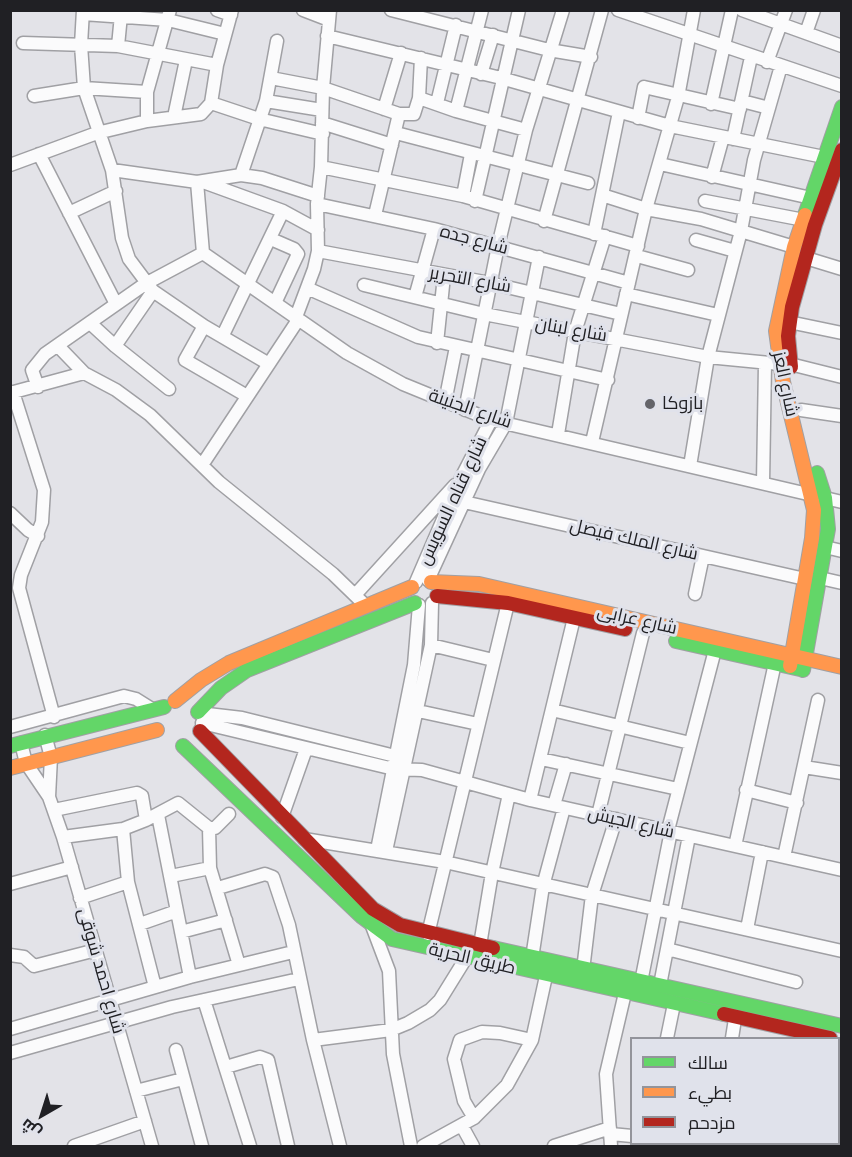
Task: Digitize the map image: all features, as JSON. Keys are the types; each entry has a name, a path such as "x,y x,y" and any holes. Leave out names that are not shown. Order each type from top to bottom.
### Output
{"main road":[{"name":"شارع العز","path":"797,662 805,579 819,498 801,410 776,341 777,322 794,247 842,107"},
{"name":"شارع العز","path":"797,662 820,578 828,522 819,498 785,364 789,322 806,258 815,225 842,150"},
{"name":"شارع عرابى","path":"164,706 229,663 316,628 360,600 422,583 479,584 797,662 842,679"},
{"path":"422,583 426,602"},
{"path":"422,583 411,595 426,602"},
{"name":"شارع عرابى","path":"200,720 221,688 247,670 426,602 508,603 775,663 797,662 842,667"},
{"path":"10,768 51,757 169,741 195,740 200,720 188,703 164,706 16,744"},
{"path":"164,706 158,715 169,741"},
{"name":"طريق الحرية","path":"200,720 303,839 373,909 400,925 428,934 584,970 842,1026"},
{"name":"طريق الحرية","path":"169,741 372,926 400,942 810,1036"}],"street":[{"path":"10,165 97,133 147,121 194,117 205,111 211,104 217,65 232,13 217,10"},
{"path":"202,465 297,319 318,251 317,200 321,167 323,88 329,15 303,10"},
{"path":"391,10 442,16 456,25 549,50 591,57"},
{"path":"456,111 482,10"},
{"path":"469,198 486,157 501,78 519,10"},
{"path":"465,410 483,314 526,130 563,10"},
{"path":"544,221 591,57 602,10"},
{"path":"618,10 722,48 842,86"},
{"path":"592,442 646,209 678,97 694,10"},
{"path":"711,104 732,10"},
{"path":"742,10 759,13 781,24 842,46"},
{"path":"767,62 786,10"},
{"path":"806,33 814,10"},
{"path":"225,34 169,15 83,12 81,45 84,87 97,133 112,170 124,249 149,288 204,326 223,335 269,364"},
{"path":"118,46 121,15"},
{"path":"147,121 147,92 169,15"},
{"path":"437,103 456,25"},
{"path":"481,74 493,35"},
{"path":"327,36 501,78 670,126 824,157"},
{"path":"201,183 241,175 266,101 277,40"},
{"path":"23,43 118,46 217,65"},
{"path":"384,110 401,53"},
{"path":"712,177 741,105 752,57"},
{"path":"271,78 323,88 399,114 414,114 418,110 421,58"},
{"path":"174,117 186,60"},
{"path":"690,466 708,357 741,231 758,142 781,66"},
{"path":"34,96 84,87 147,92"},
{"path":"638,118 644,87 711,104 769,108"},
{"path":"419,98 456,111 526,130"},
{"path":"266,101 322,110"},
{"path":"211,104 259,119 394,139 486,157 588,183"},
{"path":"558,434 575,332 593,273 602,195 619,112"},
{"path":"375,215 399,114"},
{"path":"39,154 116,304"},
{"path":"469,198 471,154"},
{"path":"660,164 811,198"},
{"path":"321,167 469,198 599,235 688,270"},
{"path":"112,170 201,183 283,211 318,230"},
{"name":"شارع جده","path":"241,175 262,178 317,200 539,257 593,273 628,289 718,315"},
{"path":"38,387 33,378 34,367 58,345 116,304 149,288 203,253 201,183"},
{"path":"69,213 116,191"},
{"path":"602,195 646,209 701,219 794,247"},
{"path":"705,201 804,220"},
{"path":"223,335 272,239 283,211"},
{"path":"415,297 434,229"},
{"path":"272,239 294,249 298,254 275,303"},
{"path":"696,240 735,251"},
{"name":"شارع التحرير","path":"318,251 490,283 621,314"},
{"name":"شارع الجنينة","path":"203,253 374,370 465,410 492,420 842,502"},
{"path":"506,423 530,292 539,257"},
{"path":"806,258 842,269"},
{"path":"437,343 444,276"},
{"name":"شارع لبنان","path":"364,285 483,314 575,332 708,357 765,364 785,364 842,377"},
{"path":"115,346 149,288"},
{"path":"308,288 418,337 437,343 608,380"},
{"path":"789,322 842,333"},
{"path":"90,323 170,390"},
{"path":"204,326 185,360 247,396"},
{"path":"58,345 84,373 116,390 150,415 202,465 360,600 426,514 460,480"},
{"path":"445,402 456,347"},
{"path":"763,483 765,364"},
{"path":"54,717 20,595 19,582 38,536 44,511 44,490 12,392 84,373"},
{"path":"801,410 842,416"},
{"name":"شارع قناه السويس","path":"422,583 460,480 492,420"},
{"name":"شارع قناه السويس","path":"422,583 479,469 506,423"},
{"name":"شارع الملك فيصل","path":"464,502 805,579"},
{"path":"10,513 38,536"},
{"path":"825,547 842,550"},
{"path":"695,594 703,556"},
{"path":"820,578 842,583"},
{"path":"400,764 418,711 431,645 426,602"},
{"path":"382,850 400,764 414,665 426,602"},
{"path":"10,606 24,603"},
{"path":"428,934 508,603"},
{"path":"530,800 574,618"},
{"path":"598,815 643,633"},
{"path":"431,645 493,660"},
{"path":"641,982 678,789 715,650"},
{"path":"735,846 775,663"},
{"path":"10,727 54,717 124,696 164,706"},
{"path":"784,857 818,700"},
{"path":"552,710 690,743"},
{"path":"418,711 478,724"},
{"name":"شارع الجيش","path":"200,720 242,718 530,800 842,870"},
{"name":"شارع الجيش","path":"200,720 306,749 400,764"},
{"name":"شارع احمد شوقى","path":"45,735 51,757 49,797"},
{"path":"16,744 26,763"},
{"path":"282,817 306,749"},
{"path":"541,759 678,789"},
{"name":"شارع احمد شوقى","path":"26,763 49,797 63,837 96,950 108,1001 152,1146"},
{"path":"532,958 566,765"},
{"path":"804,767 842,773"},
{"path":"746,790 797,804"},
{"path":"54,810 137,793 142,796 152,818 171,876 190,977"},
{"path":"480,945 509,794"},
{"path":"63,837 123,829 152,818 178,803 210,828"},
{"path":"210,828 216,826 229,814"},
{"path":"584,970 592,895 616,819"},
{"path":"210,828 210,868 218,888 239,965"},
{"path":"123,829 128,882 155,987"},
{"path":"660,985 689,836"},
{"path":"303,839 445,862 543,886 676,912 842,951"},
{"path":"747,928 762,852"},
{"path":"10,884 72,867"},
{"path":"171,876 210,868"},
{"path":"218,888 265,874 273,877 289,925 313,1040 340,1146"},
{"path":"80,898 128,882"},
{"path":"140,924 177,911"},
{"path":"181,932 226,921"},
{"path":"372,926 388,971 395,1074 411,1146"},
{"path":"668,949 796,982"},
{"path":"10,955 24,957 34,966 96,950"},
{"path":"10,1029 190,977 293,952"},
{"path":"313,1040 391,1030 430,1010 440,1000 466,958"},
{"path":"423,1146 474,1118 507,1085 532,1040 546,975"},
{"path":"10,1053 204,1000 299,979"},
{"path":"611,1136 607,1065 625,993"},
{"path":"204,1000 250,1146"},
{"path":"667,1037 674,1004"},
{"path":"732,1037 735,1019"},
{"path":"474,1118 464,1101 454,1059 460,1040 475,1033 500,1032 532,1040"},
{"path":"176,1050 202,1146"},
{"path":"226,1067 260,1058 268,1060 288,1146"},
{"path":"136,1091 183,1079"},
{"path":"74,1146 145,1121"},
{"path":"462,1126 473,1146"},
{"path":"554,1146 611,1136 630,1136"}],"traffic: fast":[{"path":"805,215 842,107"},
{"path":"803,670 828,529 825,498 817,473"},
{"path":"198,712 221,688 247,670 415,603"},
{"path":"676,641 800,669"},
{"path":"10,746 164,707"},
{"path":"183,746 361,916 392,939 724,1014"},
{"path":"493,948 842,1026"}],"traffic: slow":[{"path":"790,666 812,538 814,510 783,382 776,331 794,247 805,215"},
{"path":"431,582 479,584 842,667"},
{"path":"175,701 201,680 229,663 412,587"},
{"path":"10,768 157,730"}],"traffic: jam":[{"path":"791,367 788,336 792,307 815,225 842,150"},
{"path":"437,596 508,603 625,629"},
{"path":"200,731 373,909 400,925 493,948"},
{"path":"724,1014 826,1037"}],"place":[{"name":"بازوكا","path":"650,404"}]}
